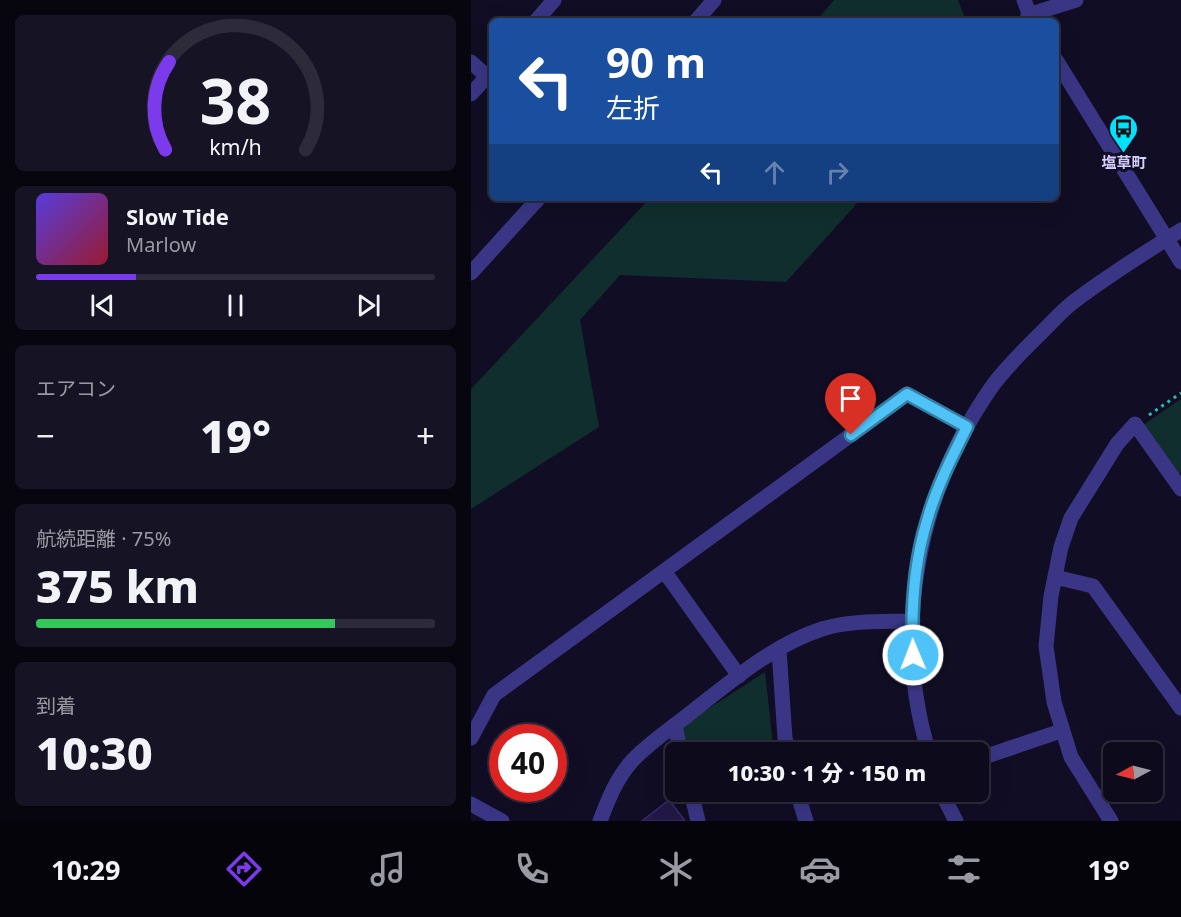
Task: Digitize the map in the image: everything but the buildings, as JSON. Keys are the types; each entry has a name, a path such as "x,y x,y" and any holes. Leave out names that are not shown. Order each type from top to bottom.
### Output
{"street":[{"path":"539,18 554,0"},
{"path":"699,18 714,0"},
{"path":"1028,12 1076,0"},
{"path":"471,62 489,75"},
{"path":"1059,65 1181,262"},
{"path":"471,94 489,77"},
{"path":"471,273 536,201"},
{"path":"927,742 915,690 913,621 915,577 926,522 944,475 967,427 993,385 1019,354 1071,304 1181,230"},
{"path":"471,738 494,695 907,394 967,427"},
{"path":"1111,821 1071,757 1062,731 1049,674 1046,646 1051,596 1061,547 1071,518 1111,451 1135,424 1181,489"},
{"path":"664,571 739,676"},
{"path":"1055,578 1093,586 1181,708"},
{"path":"600,821 613,788 631,762 655,740 739,676 800,638 825,628 862,623 913,621"},
{"path":"780,650 786,742"},
{"path":"675,726 679,742"},
{"path":"989,755 1062,731"},
{"path":"693,802 698,821"},
{"path":"800,802 806,821"},
{"path":"946,802 956,821"},
{"path":"471,804 502,821"}],"path":[{"path":"1135,424 1181,393"}],"green space":[{"path":"834,0 958,0 965,18 819,18"},
{"path":"647,201 859,201 786,282 620,275 580,320 599,427 471,509 471,389"},
{"path":"1181,399 1181,472 1170,480 1133,432"},
{"path":"765,672 773,742 672,742 669,734"}],"place":[{"name":"塩草町","path":"1124,154"}],"route":[{"path":"851,435 907,394 967,427 944,475 926,522 915,577 913,655"}]}
